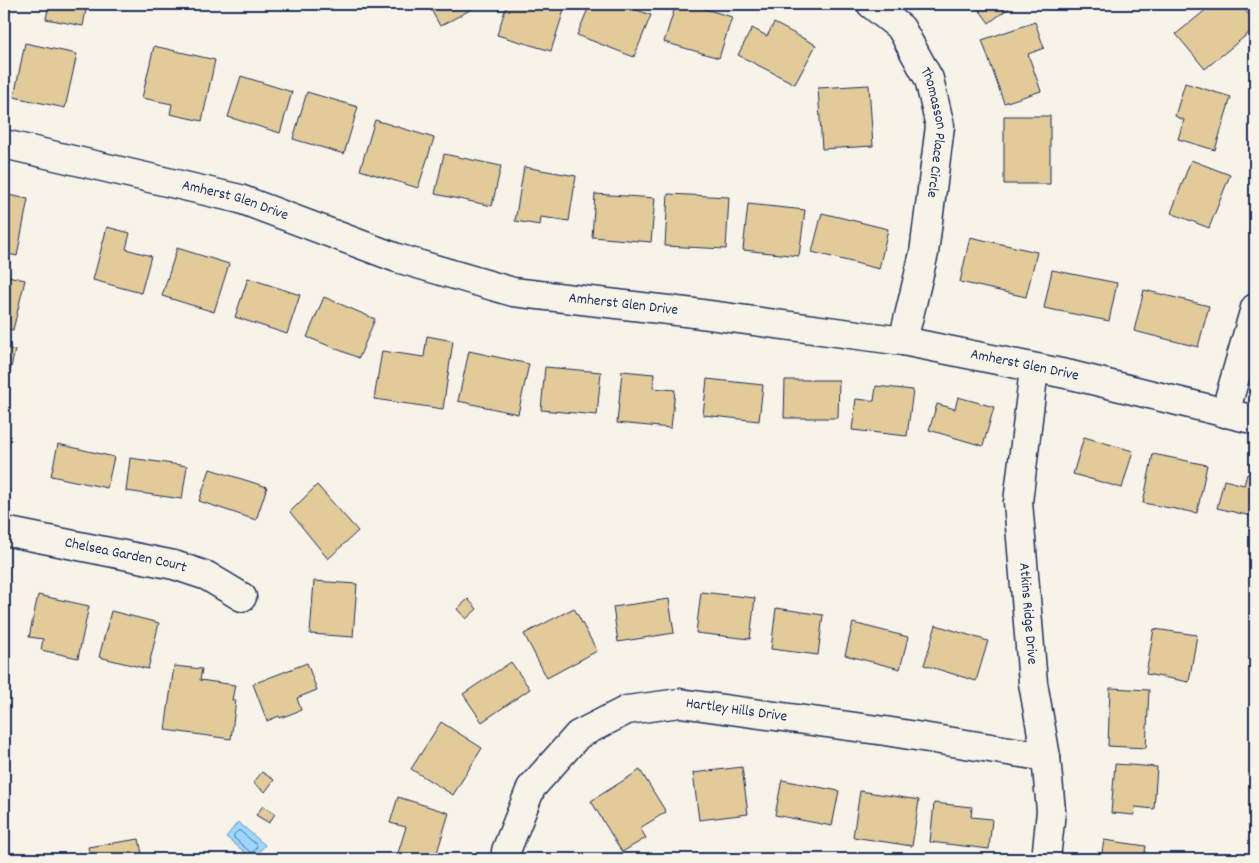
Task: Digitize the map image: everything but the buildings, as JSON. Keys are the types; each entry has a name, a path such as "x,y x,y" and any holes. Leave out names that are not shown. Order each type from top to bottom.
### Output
{"street":[{"name":"Thomasson Place Circle","path":"871,4 901,28 929,79 940,126 924,253 903,341"},
{"name":"Amherst Glen Drive","path":"4,144 240,199 397,258 512,292 903,341 1071,375 1255,420"},
{"path":"1225,413 1255,308"},
{"name":"Atkins Ridge Drive","path":"1034,369 1018,502 1033,683 1046,757 1051,811 1046,859"},
{"name":"Chelsea Garden Court","path":"4,531 174,565 207,576 242,597"},
{"name":"Hartley Hills Drive","path":"506,859 506,851 531,788 578,735 627,710 680,703 690,704 885,730 1046,757"}],"water":[{"path":"238,822 265,845 253,859 226,837"}]}
